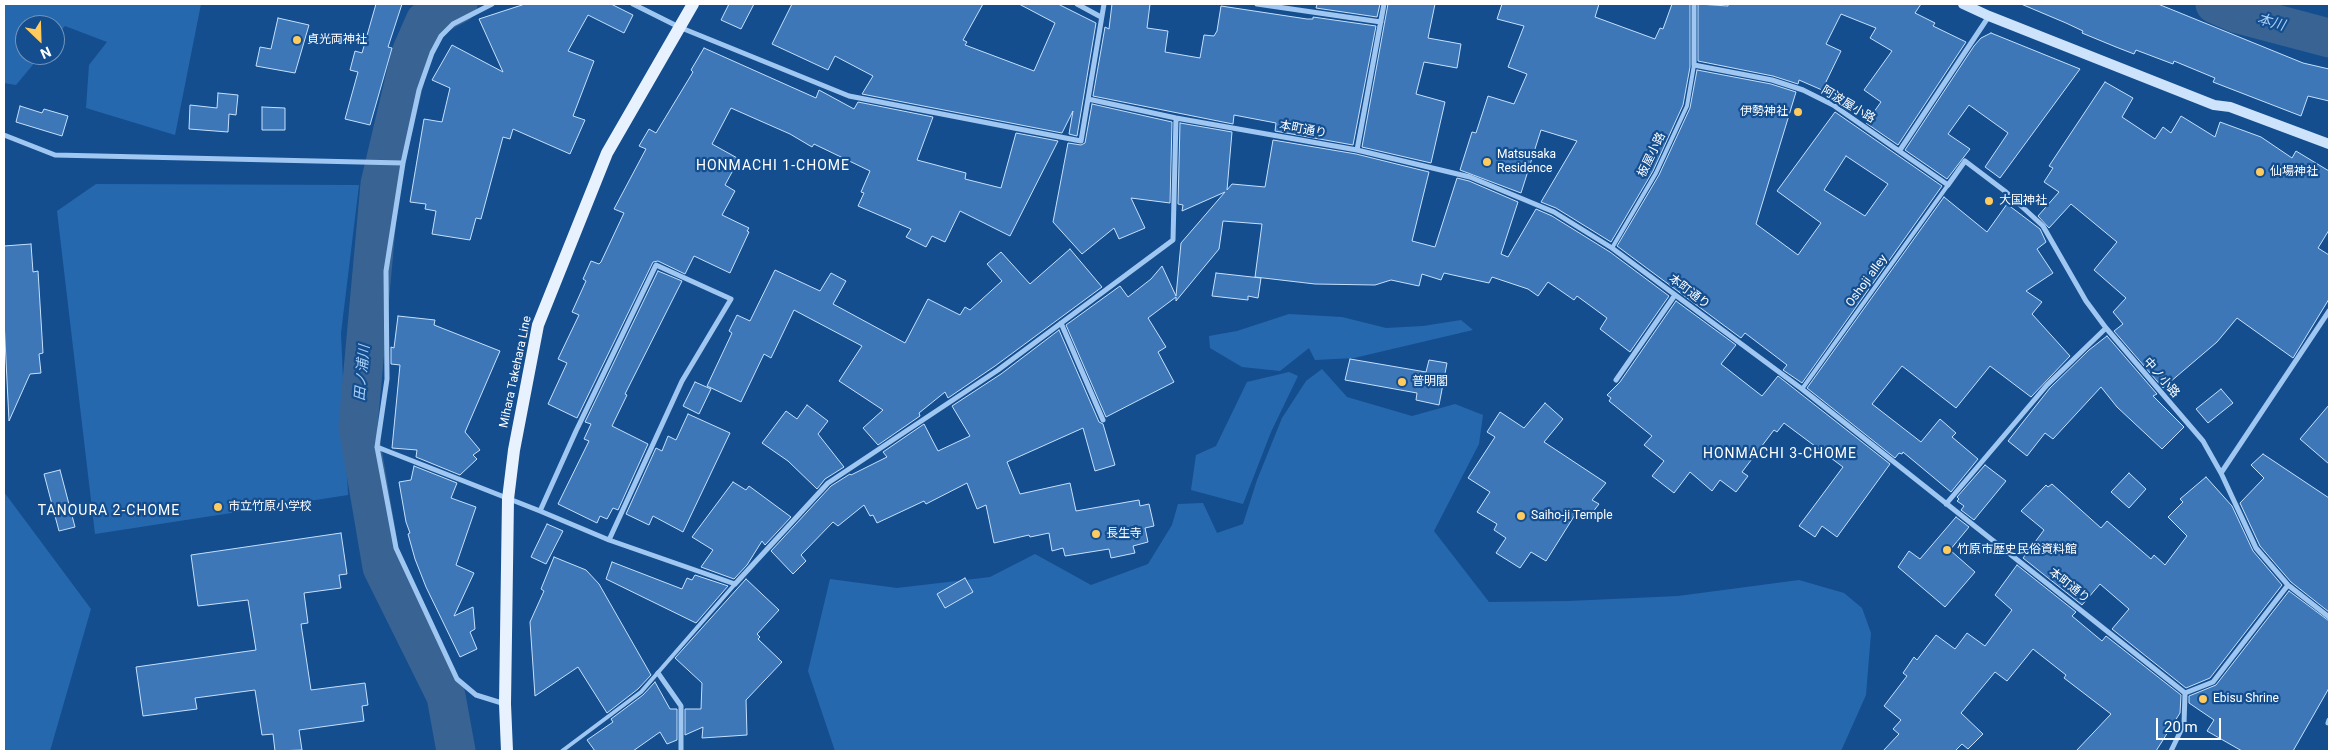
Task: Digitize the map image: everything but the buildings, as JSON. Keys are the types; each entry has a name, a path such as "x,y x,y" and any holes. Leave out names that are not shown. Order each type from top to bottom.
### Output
{"main road":[{"name":"Mihara Takehara Line","path":"507,751 505,704 508,499 514,450 538,325 607,153 693,4"}],"street":[{"path":"492,4 453,24 441,36 436,44 419,90 403,163 386,271 387,379 377,447 396,548 457,679 476,695 505,704"},
{"path":"633,4 679,27 849,96 1080,141 1104,4"},
{"path":"1077,4 1101,18"},
{"path":"1256,4 1380,22"},
{"path":"1357,150 1384,4"},
{"path":"1694,4 1694,65"},
{"path":"1963,4 2214,105 2230,107 2329,144"},
{"path":"1900,150 1989,16"},
{"name":"阿波屋小路","path":"1694,65 1772,80 1803,90 1833,105 1948,185"},
{"name":"本町通り","path":"1088,99 1176,118 1357,150 1470,177 1554,212 1612,248 1802,389 2185,693"},
{"path":"377,447 609,540 735,584 828,483 998,370 1173,240 1176,118"},
{"path":"4,135 55,154 403,163"},
{"name":"中ノ小路","path":"1948,185 1965,161 2006,192 2043,226 2086,301 2106,328 2202,441 2220,473 2256,548 2288,585 2329,618"},
{"path":"540,511 576,431 656,265 731,299 682,381 609,540"},
{"path":"1616,380 1675,295"},
{"path":"2220,473 2329,311"},
{"path":"1061,323 1104,420"},
{"path":"1946,504 2047,384 2106,328"},
{"path":"2171,751 2184,724 2185,693 2212,682 2288,585"},
{"path":"658,673 681,706 680,751"}],"lane":[{"name":"板屋小路","path":"1612,248 1656,173 1687,106 1694,65"},
{"name":"Oshoji alley","path":"1802,389 1948,185"},
{"path":"562,751 640,692 735,584"}],"shaded area":[{"path":"4,4 201,4 175,135 86,108 89,65 107,42 65,26 65,15 15,15 15,65 33,65 16,85 4,83"},
{"path":"96,184 359,185 341,333 348,495 95,534 57,211"},
{"path":"1289,314 1342,317 1386,328 1423,326 1461,320 1473,330 1354,358 1315,360 1309,348 1280,371 1242,367 1210,348 1209,336 1237,331"},
{"path":"1322,369 1347,397 1412,416 1455,404 1483,415 1479,444 1434,531 1489,602 1569,601 1678,596 1799,580 1844,593 1862,608 1871,633 1866,695 1841,751 835,751 808,671 830,579 897,588 990,577 1035,554 1091,585 1148,564 1172,525 1178,504 1203,503 1217,533 1243,524 1257,480 1282,418 1306,381"},
{"path":"1289,372 1298,376 1271,432 1243,504 1191,490 1196,455 1216,446 1247,382"},
{"path":"4,492 91,609 50,751 4,751"}],"waterway":[{"name":"田ノ浦川","path":"456,751 446,696 382,567 358,426 380,184 411,53 425,21 458,4"},
{"name":"本川","path":"2215,4 2238,14 2329,38"}],"place":[{"name":"貞光両神社","path":"297,40"},
{"name":"伊勢神社","path":"1798,112"},
{"name":"Matsusaka Residence","path":"1487,162"},
{"name":"仙場神社","path":"2260,172"},
{"name":"大国神社","path":"1989,201"},
{"name":"普明閣","path":"1402,382"},
{"name":"市立竹原小学校","path":"218,507"},
{"name":"Saiho-ji Temple","path":"1521,516"},
{"name":"長生寺","path":"1096,534"},
{"name":"竹原市歴史民俗資料館","path":"1947,550"},
{"name":"Ebisu Shrine","path":"2203,699"}],"district":[{"name":"HONMACHI 1-CHOME","path":"773,166"},
{"name":"HONMACHI 3-CHOME","path":"1780,454"},
{"name":"TANOURA 2-CHOME","path":"109,511"}]}
